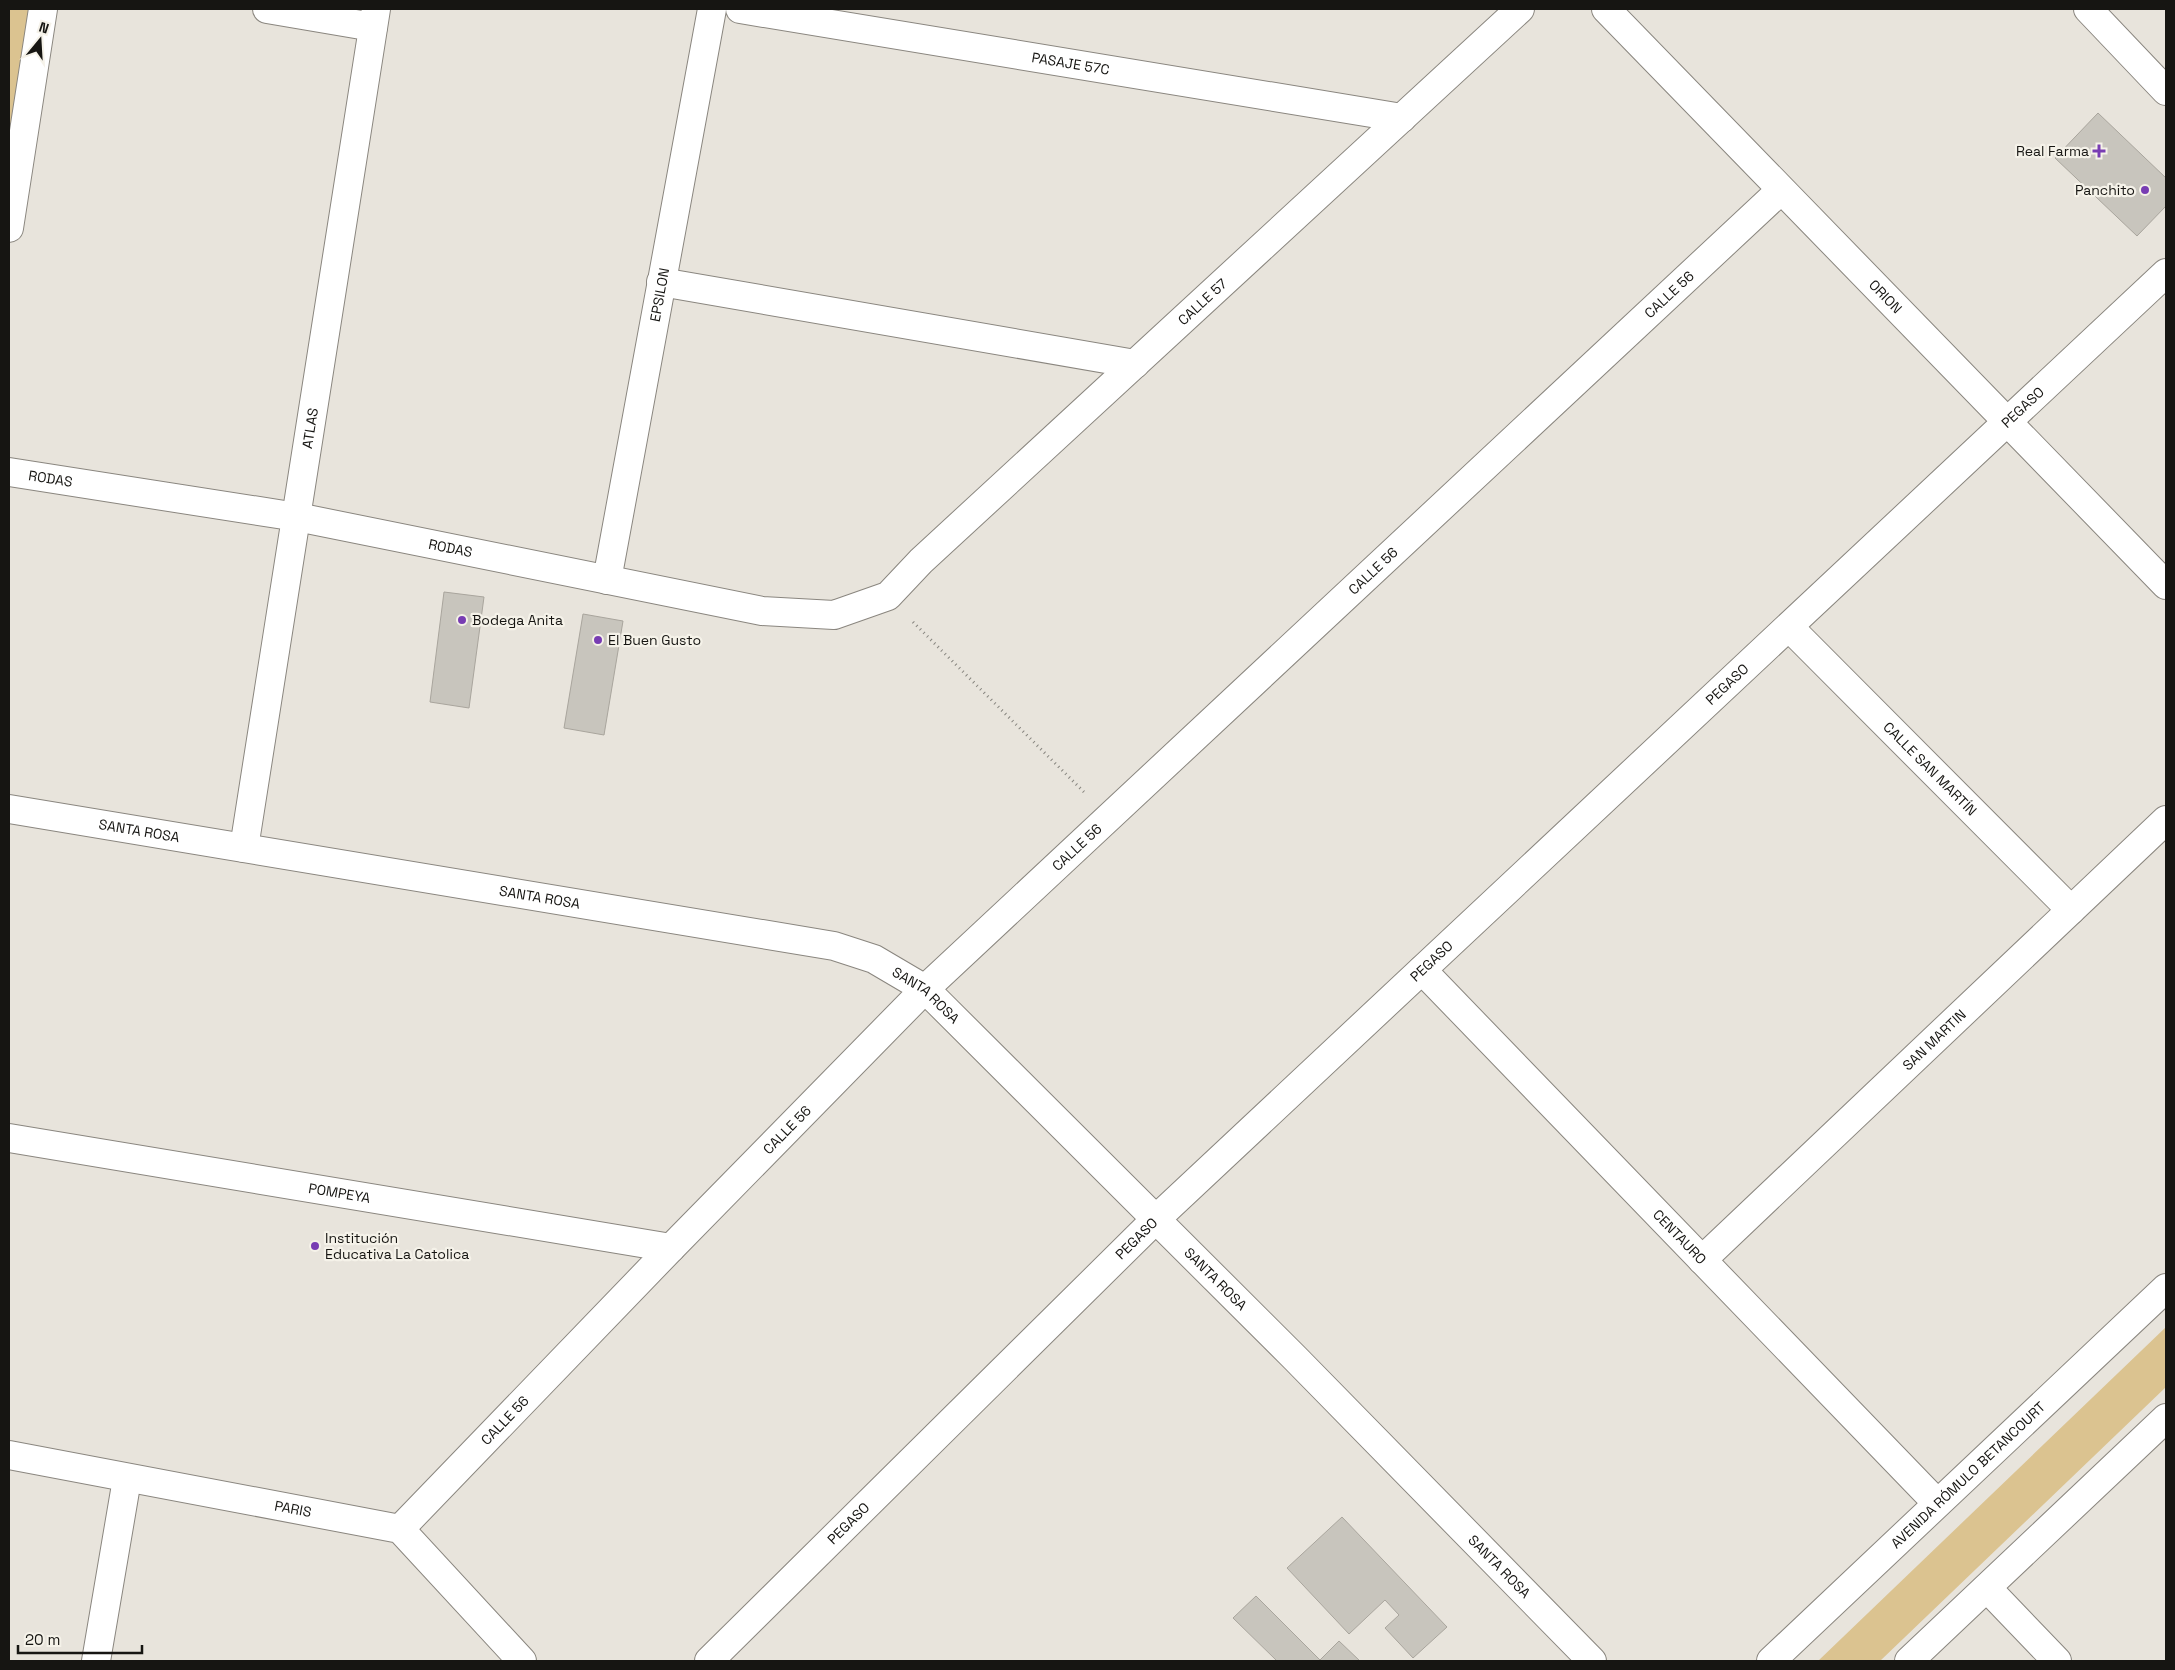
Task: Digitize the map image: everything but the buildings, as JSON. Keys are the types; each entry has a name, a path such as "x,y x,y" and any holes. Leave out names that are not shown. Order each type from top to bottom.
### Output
{"street":[{"path":"9,228 43,9"},
{"path":"267,9 375,18"},
{"name":"EPSILON","path":"607,580 712,9"},
{"name":"PASAJE 57C","path":"740,9 1402,118"},
{"name":"CALLE 57","path":"888,596 921,561 1520,9"},
{"name":"ORION","path":"1606,9 2166,585"},
{"path":"2088,9 2166,91"},
{"name":"ATLAS","path":"244,848 375,18"},
{"name":"CALLE 56","path":"400,1529 670,1248 925,989 1781,190"},
{"name":"PEGASO","path":"709,1661 1156,1220 2166,273"},
{"path":"661,282 1135,364"},
{"name":"RODAS","path":"9,472 296,517 762,611 834,615 888,596"},
{"name":"CALLE SAN MARTÍN","path":"1789,627 2071,910"},
{"name":"SANTA ROSA","path":"9,810 834,946 874,959 925,989 1592,1661"},
{"name":"SAN MARTIN","path":"1702,1260 2166,820"},
{"name":"CENTAURO","path":"1422,970 1937,1503"},
{"name":"POMPEYA","path":"9,1138 670,1248"},
{"name":"AVENIDA RÓMULO BETANCOURT","path":"1771,1661 2166,1288"},
{"path":"1909,1661 2166,1418"},
{"name":"PARIS","path":"9,1455 127,1479 400,1529"},
{"path":"96,1661 127,1479"},
{"path":"400,1529 522,1661"},
{"path":"1987,1588 2058,1661"}],"path":[{"path":"888,596 1109,818"}],"shaded area":[{"path":"9,9 36,9 9,179"},
{"path":"2166,1327 2166,1387 1880,1661 1818,1661"}],"place":[{"name":"Real Farma","path":"2099,151"},
{"name":"Panchito","path":"2145,190"},
{"name":"Bodega Anita","path":"462,620"},
{"name":"El Buen Gusto","path":"598,640"},
{"name":"Institución Educativa La Catolica","path":"315,1246"}]}
